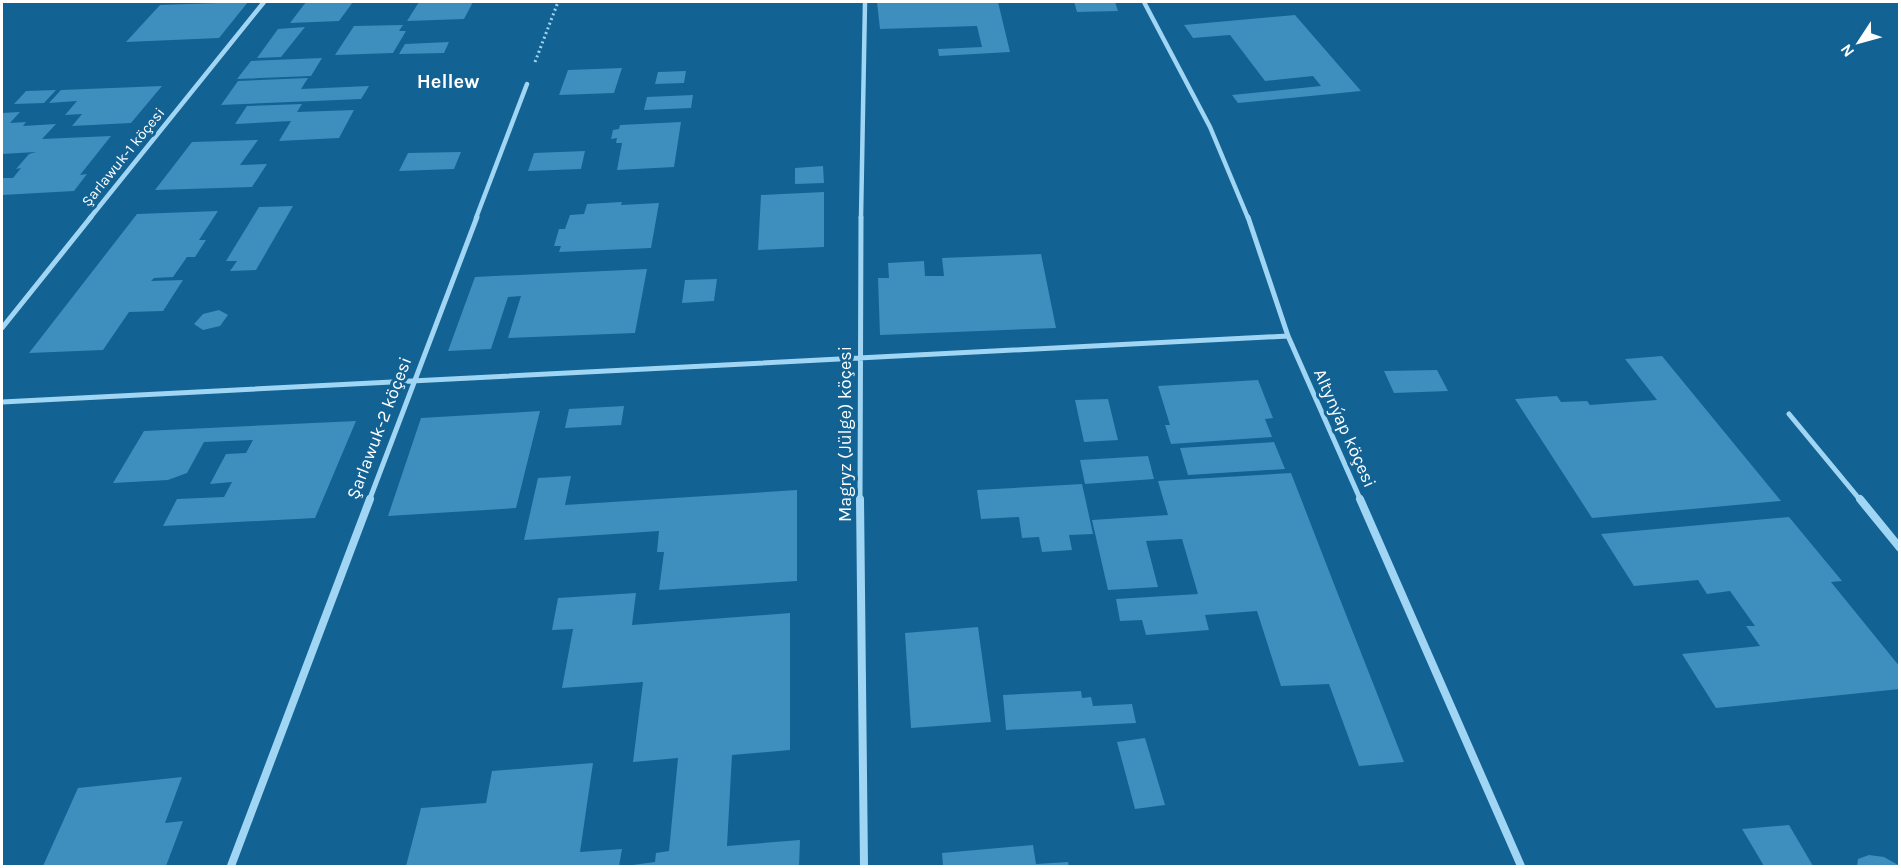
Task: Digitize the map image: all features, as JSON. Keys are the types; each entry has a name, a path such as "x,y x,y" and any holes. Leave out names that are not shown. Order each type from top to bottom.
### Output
{"street":[{"name":"Şarlawuk-1 köçesi","path":"2,328 264,2"},
{"name":"Magryz (Jülge) köçesi","path":"864,867 859,356 865,2"},
{"name":"Altynýap köçesi","path":"1144,2 1210,127 1245,209 1288,336 1521,867"},
{"name":"Şarlawuk-2 köçesi","path":"231,867 527,84"},
{"path":"2,402 859,356 1288,336"},
{"path":"1789,414 1899,548"}],"path":[{"path":"527,84 558,2"}],"building":[{"path":"248,2 219,38 126,42 160,5"},
{"path":"306,2 353,2 339,21 290,23"},
{"path":"419,2 473,2 464,19 407,21"},
{"path":"877,2 998,2 1010,52 939,56 938,49 982,47 977,26 880,29"},
{"path":"1074,2 1115,2 1118,11 1077,12"},
{"path":"1295,15 1361,91 1238,103 1232,95 1321,86 1313,76 1265,81 1230,35 1193,38 1184,25"},
{"path":"403,25 399,31 406,31 393,53 335,55 354,26"},
{"path":"305,27 281,57 257,58 278,29"},
{"path":"449,42 444,53 399,54 405,44"},
{"path":"322,58 311,76 237,79 251,61"},
{"path":"622,68 614,93 559,95 568,70"},
{"path":"686,71 684,83 655,84 658,72"},
{"path":"308,78 301,89 369,86 361,99 221,105 238,81"},
{"path":"162,86 131,123 72,126 82,114 65,115 77,101 49,103 61,90"},
{"path":"56,90 44,103 14,104 26,91"},
{"path":"693,95 691,108 644,110 647,97"},
{"path":"302,104 297,112 354,110 339,138 279,141 291,121 235,124 247,106"},
{"path":"20,112 10,123 26,122 23,126 56,124 42,139 111,136 80,175 87,174 74,191 2,195 2,178 13,178 21,168 16,169 29,154 36,152 2,154 2,113"},
{"path":"681,122 674,167 617,170 622,143 616,143 617,138 611,139 613,130 619,129 620,125"},
{"path":"258,140 240,165 267,164 252,187 155,190 192,142"},
{"path":"585,151 581,169 528,171 534,153"},
{"path":"461,152 454,169 399,171 408,153"},
{"path":"823,166 824,183 795,184 795,168"},
{"path":"824,192 824,247 758,250 761,195"},
{"path":"622,202 621,205 659,203 651,248 559,252 561,246 554,246 559,229 565,229 570,215 584,214 587,204"},
{"path":"293,206 256,270 230,271 237,261 226,261 259,207"},
{"path":"218,211 199,240 206,240 195,257 187,257 173,277 154,278 151,281 183,280 163,311 129,312 103,350 29,353 137,214"},
{"path":"1041,254 1056,328 880,335 878,278 889,278 888,263 924,261 925,276 944,276 942,258"},
{"path":"647,269 635,333 508,338 521,296 508,297 491,349 448,351 475,277"},
{"path":"717,279 714,301 682,303 685,280"},
{"path":"219,310 228,315 220,326 203,330 194,324 203,314"},
{"path":"1662,356 1781,501 1592,518 1515,399 1557,396 1561,402 1587,401 1590,405 1657,400 1625,359"},
{"path":"1437,370 1448,391 1394,393 1384,371"},
{"path":"1258,380 1273,418 1265,419 1272,437 1171,444 1165,425 1170,425 1158,386"},
{"path":"1108,399 1118,440 1084,442 1075,400"},
{"path":"624,406 621,425 565,428 569,409"},
{"path":"540,411 516,508 388,516 421,418"},
{"path":"356,421 315,518 163,526 177,499 224,497 232,482 210,484 226,454 246,453 253,440 204,442 187,473 168,480 113,483 144,431"},
{"path":"1274,442 1285,469 1188,475 1180,448"},
{"path":"1148,456 1154,479 1085,484 1080,460"},
{"path":"1291,473 1404,762 1359,766 1329,684 1281,686 1257,611 1205,615 1209,630 1146,635 1142,620 1120,621 1116,599 1198,594 1182,539 1146,541 1158,587 1108,590 1092,520 1168,515 1158,481"},
{"path":"571,476 565,505 797,490 797,581 659,590 664,552 657,552 659,531 524,540 538,478"},
{"path":"1082,484 1093,534 1069,535 1072,550 1042,552 1039,537 1022,538 1019,517 981,519 977,490"},
{"path":"1789,517 1842,581 1831,582 1900,667 1900,689 1716,708 1682,654 1760,646 1746,626 1755,626 1730,591 1707,594 1698,580 1634,586 1601,534"},
{"path":"636,593 632,625 790,613 790,750 732,755 727,846 800,840 799,866 625,866 655,862 656,853 669,851 678,758 633,762 643,682 562,688 573,629 552,630 558,598"},
{"path":"978,627 991,722 911,728 905,633"},
{"path":"1081,691 1082,698 1091,697 1093,706 1132,704 1136,723 1006,730 1003,695"},
{"path":"1145,738 1165,805 1135,809 1117,742"},
{"path":"593,763 580,852 622,849 619,866 406,866 421,808 486,803 492,771"},
{"path":"182,777 165,823 183,821 166,866 43,866 78,788"},
{"path":"1789,825 1813,866 1764,866 1742,829"},
{"path":"1033,845 1036,864 1068,862 1069,866 943,866 942,853"},
{"path":"1869,855 1884,857 1900,866 1857,866 1858,859"}],"district":[{"name":"Hellew","path":"448,81"}]}
